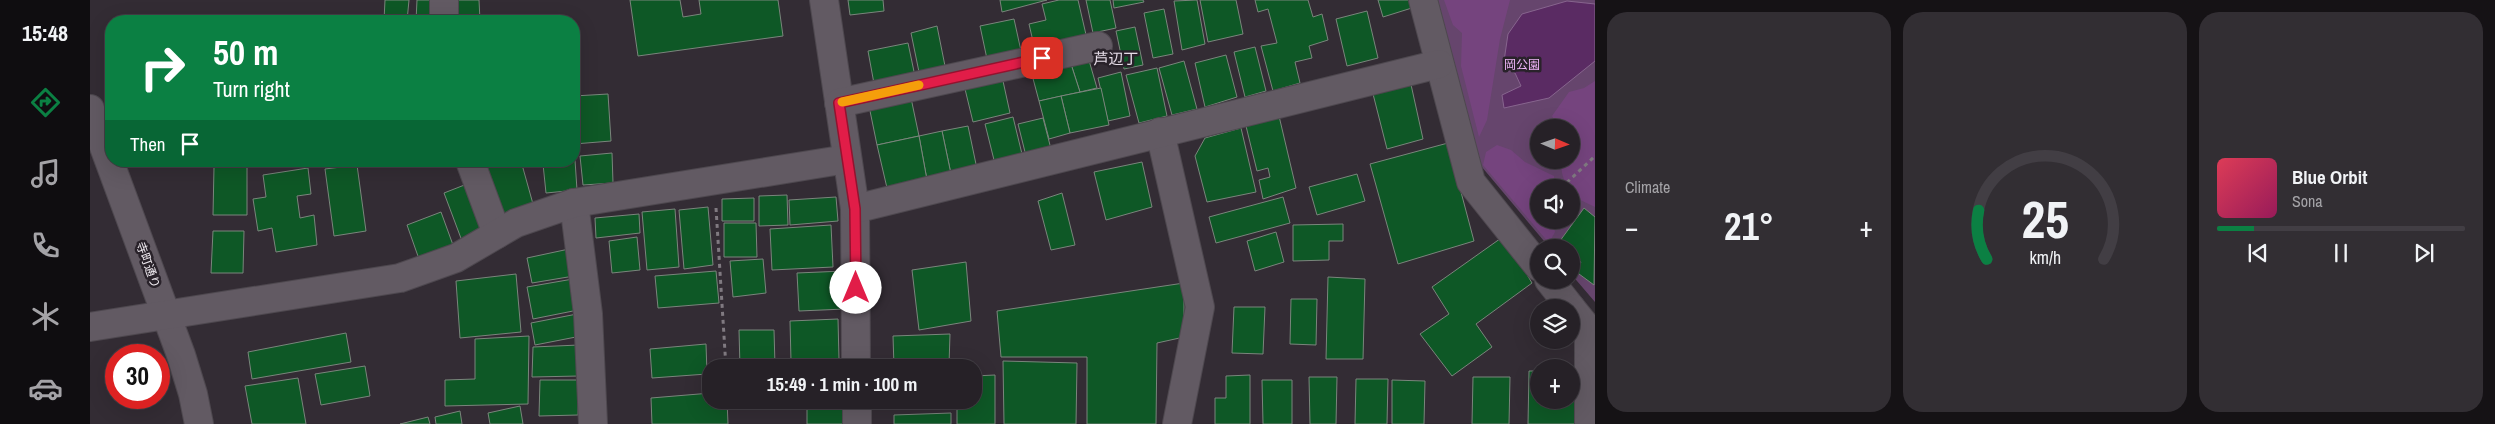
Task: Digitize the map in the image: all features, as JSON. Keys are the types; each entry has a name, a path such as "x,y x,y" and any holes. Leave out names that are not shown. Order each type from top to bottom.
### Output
{"street":[{"path":"444,0 444,15"},
{"path":"824,0 855,209 856,359"},
{"path":"1423,0 1471,182 1530,256"},
{"path":"839,103 1098,46"},
{"path":"855,209 1439,64"},
{"name":"寺町通り","path":"90,109 105,150"},
{"path":"1160,132 1200,308 1177,424"},
{"path":"90,327 400,278 456,258 516,223 574,202 847,159"},
{"name":"寺町通り","path":"111,167 193,394 199,424"},
{"path":"472,167 497,234"},
{"path":"574,202 588,314 593,424"},
{"path":"1556,289 1564,299"},
{"path":"1580,317 1592,329 1589,424"},
{"path":"857,409 857,424"}],"path":[{"path":"1571,179 1595,156"},
{"path":"714,180 725,359"}],"green space":[{"name":"岡公園","path":"1437,0 1595,0 1595,302 1580,284 1580,239 1542,239 1534,229 1580,229 1580,179 1530,179 1530,224 1476,160"}],"shaded area":[{"path":"1444,0 1510,0 1500,39 1487,120 1479,137 1461,66 1462,33 1453,25"},
{"path":"1567,1 1595,4 1595,61 1549,98 1504,108 1502,95 1521,86 1515,73 1503,68 1508,34 1522,14"},
{"path":"1595,81 1595,207 1580,200 1580,179 1564,179 1562,174 1562,169 1580,169 1580,119 1554,119 1552,116 1569,92 1584,88"},
{"path":"1497,145 1511,150 1530,164 1530,169 1540,169 1554,176 1554,179 1530,179 1530,221 1483,165 1486,152"},
{"path":"1537,229 1554,229 1555,232 1551,239 1546,239"}],"building":[{"path":"385,0 409,0 408,15 384,15"},
{"path":"417,0 438,0 437,15 416,15"},
{"path":"452,0 479,0 480,15 453,15"},
{"path":"630,0 680,0 683,17 701,14 699,0 778,0 783,36 638,56"},
{"path":"848,0 883,0 884,11 850,15"},
{"path":"1000,0 1047,0 1002,12"},
{"path":"1059,0 1078,0 1087,39 1035,50 1029,24 1046,20 1042,4"},
{"path":"1086,0 1110,0 1116,28 1093,33"},
{"path":"1113,0 1143,0 1144,2 1114,8"},
{"path":"1197,0 1205,44 1182,50 1174,1"},
{"path":"1200,0 1236,0 1243,34 1208,42"},
{"path":"1255,0 1308,0 1313,17 1322,14 1328,40 1309,46 1312,58 1295,62 1300,83 1273,91 1261,46 1277,43 1268,9 1258,12"},
{"path":"1378,0 1413,0 1415,7 1383,17"},
{"path":"1164,9 1173,54 1153,58 1144,13"},
{"path":"1367,11 1378,58 1347,66 1336,19"},
{"path":"1014,19 1021,51 987,59 980,26"},
{"path":"937,26 945,66 919,72 911,33"},
{"path":"1135,27 1143,65 1124,69 1116,31"},
{"path":"908,43 916,81 875,89 868,51"},
{"path":"1255,47 1266,91 1245,97 1234,52"},
{"path":"1226,55 1237,97 1205,107 1195,63"},
{"path":"1088,57 1097,88 1080,92 1070,61"},
{"path":"1070,61 1080,92 1039,101 1031,71"},
{"path":"1184,61 1197,109 1172,115 1159,68"},
{"path":"1157,68 1167,116 1139,123 1126,75"},
{"path":"1121,72 1130,116 1108,121 1098,78"},
{"path":"1410,80 1423,139 1387,149 1372,90"},
{"path":"1003,81 1010,113 973,122 965,89"},
{"path":"1101,88 1109,125 1070,133 1061,96"},
{"path":"608,94 611,141 580,144 580,96"},
{"path":"1061,96 1070,133 1049,139 1039,101"},
{"path":"911,98 919,136 877,145 869,106"},
{"path":"1279,116 1296,188 1263,199 1259,180 1270,177 1268,168 1257,171 1246,126"},
{"path":"1013,117 1022,154 994,160 985,124"},
{"path":"1043,118 1051,149 1026,156 1018,124"},
{"path":"968,126 977,169 951,174 942,131"},
{"path":"1241,128 1256,192 1207,202 1195,156 1205,138"},
{"path":"942,131 951,174 927,180 919,136"},
{"path":"919,136 927,180 887,188 877,145"},
{"path":"1448,143 1474,241 1398,264 1370,164"},
{"path":"612,153 613,183 583,185 580,156"},
{"path":"1142,162 1152,207 1106,220 1094,172"},
{"path":"214,167 247,167 247,215 213,215"},
{"path":"357,167 366,231 334,236 325,169"},
{"path":"483,167 523,167 533,204 497,218"},
{"path":"543,167 575,167 577,190 546,193"},
{"path":"308,168 311,194 297,196 300,218 314,215 317,245 276,252 272,228 258,231 253,199 266,197 263,175"},
{"path":"1357,174 1365,201 1317,215 1309,187"},
{"path":"467,184 484,231 462,241 444,193"},
{"path":"1062,193 1075,245 1051,250 1038,201"},
{"path":"787,195 788,225 759,226 759,196"},
{"path":"836,197 838,221 790,225 789,200"},
{"path":"1283,197 1290,223 1216,243 1209,217"},
{"path":"754,198 754,221 722,221 722,199"},
{"path":"708,207 713,265 684,269 679,210"},
{"path":"1584,208 1595,217 1594,285 1580,275 1580,239 1561,239 1569,229 1580,229 1580,213"},
{"path":"675,209 679,267 647,270 642,212"},
{"path":"441,212 453,245 419,259 407,225"},
{"path":"639,214 640,233 596,238 595,218"},
{"path":"724,223 756,223 757,257 724,257"},
{"path":"1343,224 1343,241 1329,241 1329,260 1293,261 1293,225"},
{"path":"831,225 833,267 772,270 770,229"},
{"path":"213,231 244,231 243,273 211,273"},
{"path":"1276,232 1284,262 1255,271 1247,241"},
{"path":"1504,236 1530,280 1530,284 1476,324 1492,347 1452,376 1420,334 1449,314 1432,287"},
{"path":"637,237 640,270 612,273 609,241"},
{"path":"569,249 574,276 532,283 527,258"},
{"path":"763,259 766,293 733,297 730,261"},
{"path":"966,262 971,321 919,330 912,270"},
{"path":"716,271 719,303 658,308 655,276"},
{"path":"844,271 845,309 799,311 797,273"},
{"path":"516,274 521,332 460,338 456,281"},
{"path":"1328,277 1365,279 1363,359 1326,359"},
{"path":"573,279 578,310 533,319 527,287"},
{"path":"1184,283 1184,337 1157,343 1156,424 1087,424 1087,357 1001,357 997,311"},
{"path":"1291,299 1317,299 1316,345 1290,344"},
{"path":"1234,307 1265,307 1263,354 1232,353"},
{"path":"577,314 581,336 535,345 531,323"},
{"path":"838,319 839,359 791,359 790,321"},
{"path":"739,330 774,330 775,359 740,359"},
{"path":"346,333 351,362 252,379 248,352"},
{"path":"950,334 949,359 894,359 893,336"},
{"path":"529,336 528,404 445,406 445,380 475,379 475,339"},
{"path":"706,344 706,359 702,359 702,374 652,378 650,349"},
{"path":"579,345 579,376 532,377 533,347"},
{"path":"1003,361 1077,363 1076,424 1004,424"},
{"path":"365,366 370,396 321,405 315,374"},
{"path":"1529,371 1530,409 1579,409 1579,424 1528,424"},
{"path":"995,375 995,424 957,424 957,409 982,409 982,376"},
{"path":"1250,375 1250,424 1215,424 1215,398 1226,398 1226,376"},
{"path":"1309,377 1337,377 1336,424 1310,424"},
{"path":"1473,377 1510,377 1509,424 1472,424"},
{"path":"298,378 306,424 252,424 245,386"},
{"path":"1356,379 1388,379 1387,424 1355,424"},
{"path":"540,380 579,380 578,415 539,416"},
{"path":"1262,380 1292,380 1292,424 1263,424"},
{"path":"1392,380 1425,381 1424,424 1392,424"},
{"path":"702,394 702,409 727,409 728,424 652,424 651,398"},
{"path":"520,406 523,424 490,424 488,413"},
{"path":"807,409 848,409 847,424 807,424"},
{"path":"460,411 462,424 436,424 435,417"},
{"path":"951,413 951,424 894,424 894,415"},
{"path":"428,417 430,424 400,424"}],"slow traffic":[{"path":"842,102 919,85"}],"district":[{"name":"芦辺丁","path":"1116,58"}],"route":[{"path":"856,288 855,209 839,103 1042,58"}]}
